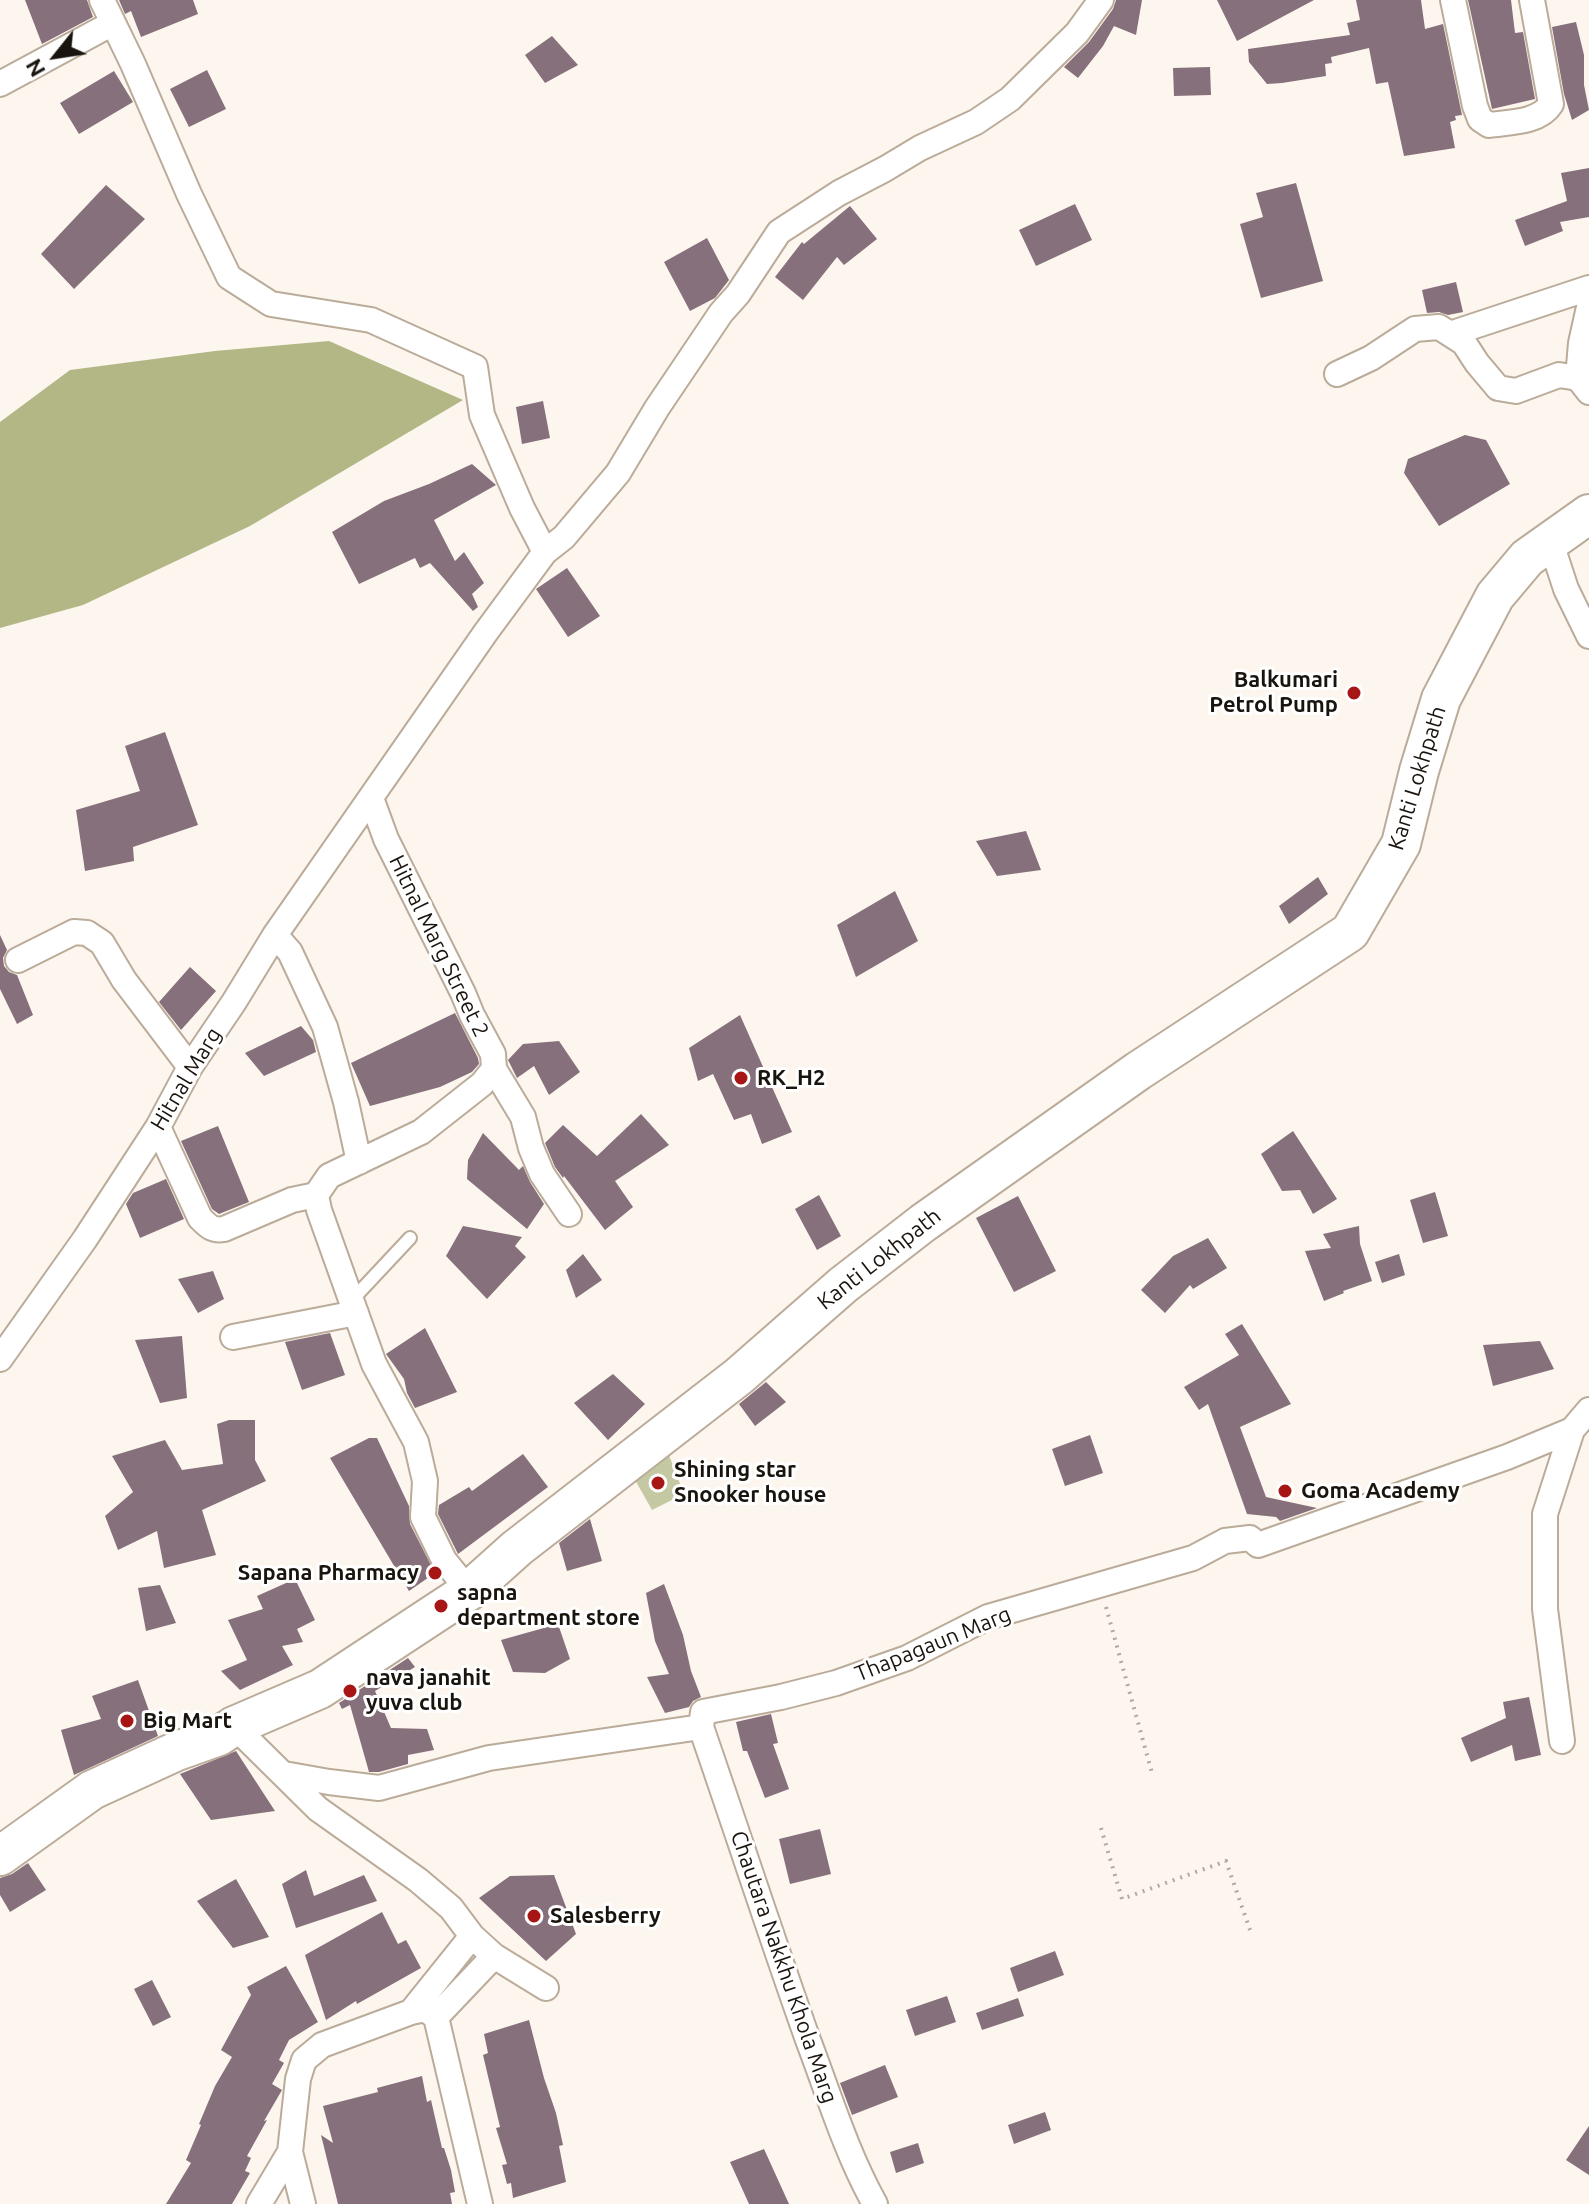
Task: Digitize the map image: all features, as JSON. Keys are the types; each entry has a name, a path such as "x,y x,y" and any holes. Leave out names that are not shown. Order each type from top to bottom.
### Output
{"main road":[{"name":"Kanti Lokhpath","path":"0,1856 92,1790 320,1689 469,1591 517,1548 739,1376 843,1285 923,1223 1138,1071 1350,932 1401,844 1441,699 1495,596 1527,558 1589,514"}],"street":[{"path":"102,0 229,277 271,304 371,320 475,367 482,415 522,508 545,552"},
{"name":"Hitnal Marg","path":"0,1359 85,1239 158,1127 190,1067 275,935 545,552 564,537 618,473 657,408 779,232 839,193 920,148 976,122 1010,99 1077,33 1101,0"},
{"path":"1453,0 1475,106 1480,119 1489,125 1534,118 1546,113 1551,104 1532,0"},
{"path":"0,84 113,23"},
{"path":"1450,334 1589,288"},
{"path":"1337,374 1371,358 1415,329 1439,327 1464,343 1498,388 1516,391 1559,375 1583,385 1581,343 1589,307"},
{"path":"1550,540 1566,589 1589,636"},
{"name":"Hitnal Marg Street 2","path":"371,798 386,839 493,1054 494,1069 523,1117 542,1174 569,1214"},
{"path":"18,960 74,932 87,933 102,943 124,980 190,1067"},
{"path":"275,935 290,952 325,1027 359,1162"},
{"path":"158,1127 200,1218 208,1227 224,1229 292,1200 316,1195 329,1176 421,1132 482,1084 494,1069"},
{"path":"316,1195 374,1364 416,1442 425,1481 423,1517 444,1560 469,1591"},
{"path":"233,1337 354,1307"},
{"path":"1562,1741 1545,1609 1545,1514 1572,1430 1589,1410"},
{"name":"Thapagaun Marg","path":"284,1774 379,1788 489,1758 701,1727 703,1712 836,1683 907,1658 988,1617 1193,1558 1225,1541 1250,1538 1258,1545 1507,1457 1572,1430"},
{"path":"234,1726 318,1809 429,1889 451,1908 472,1936 494,1956 546,1988"},
{"name":"Chautara Nakkhu Khola Marg","path":"701,1727 836,2116 858,2173 875,2204"},
{"path":"411,2012 472,1936"},
{"path":"436,2017 494,1956"},
{"path":"303,2204 290,2152 298,2079 304,2060 322,2045 425,2009 436,2017 480,2204"},
{"path":"259,2204 290,2152"}],"lane":[{"path":"354,1307 410,1238"}],"path":[{"path":"1100,1586 1152,1773"},
{"path":"1101,1828 1122,1899 1226,1861 1250,1930"}],"green space":[{"path":"329,341 463,400 250,526 83,605 0,628 0,422 70,370 215,351"},
{"name":"Shining star Snooker house","path":"667,1450 684,1494 652,1510 630,1471"}],"building":[{"path":"25,0 87,0 93,17 42,44"},
{"path":"119,0 193,0 198,14 141,37 131,11 125,14"},
{"path":"1116,0 1142,0 1136,35 1114,26 1078,78 1064,67 1089,42"},
{"path":"1217,0 1314,0 1237,41"},
{"path":"1356,0 1421,0 1425,29 1443,24 1462,115 1455,116 1456,120 1450,122 1455,148 1404,156 1388,82 1376,84 1369,48 1331,57 1332,63 1325,64 1326,76 1282,83 1267,84 1249,62 1248,49 1350,35 1347,23 1360,20"},
{"path":"1468,0 1511,0 1515,33 1523,32 1535,99 1492,109"},
{"path":"1576,22 1584,55 1584,85 1589,110 1572,120 1552,27"},
{"path":"552,36 578,65 545,83 525,55"},
{"path":"1210,67 1211,95 1174,96 1173,68"},
{"path":"207,70 226,109 189,127 170,89"},
{"path":"114,71 133,102 79,134 60,103"},
{"path":"1589,168 1589,217 1560,222 1563,231 1525,246 1515,220 1567,201 1561,173"},
{"path":"1296,183 1323,281 1261,298 1240,224 1263,217 1256,193"},
{"path":"106,185 145,219 74,289 41,254"},
{"path":"1075,204 1092,240 1036,266 1019,230"},
{"path":"850,206 877,239 844,265 837,257 803,300 775,277 802,242 804,244"},
{"path":"707,238 729,280 715,298 690,311 664,262"},
{"path":"1456,282 1463,312 1448,315 1427,313 1422,290"},
{"path":"543,401 550,438 522,444 516,407"},
{"path":"1465,435 1486,440 1510,484 1439,526 1404,473 1408,459"},
{"path":"472,464 496,485 434,520 455,561 464,552 484,583 472,594 478,607 473,611 430,563 420,568 415,558 359,584 332,532 384,501"},
{"path":"567,568 600,616 568,637 536,589"},
{"path":"165,732 198,825 133,847 134,861 85,871 76,810 140,791 125,746"},
{"path":"1026,831 1041,870 997,876 976,841"},
{"path":"1318,877 1328,894 1289,924 1279,906"},
{"path":"895,891 918,941 856,977 837,925"},
{"path":"0,935 7,950 3,958 4,966 17,975 33,1015 17,1024 0,989"},
{"path":"190,967 216,991 181,1030 159,1002"},
{"path":"455,1013 478,1058 479,1064 472,1072 440,1087 370,1106 351,1063"},
{"name":"RK_H2","path":"740,1015 792,1132 762,1144 751,1114 734,1120 713,1074 698,1081 689,1048"},
{"path":"301,1026 313,1040 316,1052 264,1076 245,1053"},
{"path":"559,1041 580,1072 549,1095 534,1066 517,1078 508,1060 523,1044"},
{"path":"641,1114 669,1145 615,1181 633,1207 605,1230 555,1167 545,1143 563,1125 597,1156"},
{"path":"218,1126 249,1202 219,1214 212,1209 181,1141"},
{"path":"1293,1131 1337,1199 1313,1214 1300,1190 1282,1191 1261,1154"},
{"path":"483,1133 519,1170 523,1166 544,1204 527,1229 467,1179 468,1160"},
{"path":"166,1179 184,1219 140,1238 126,1204 133,1193"},
{"path":"1435,1192 1448,1236 1423,1243 1410,1200"},
{"path":"819,1195 841,1236 817,1250 795,1209"},
{"path":"1018,1196 1056,1271 1014,1292 976,1218"},
{"path":"463,1226 522,1237 515,1246 526,1257 487,1299 446,1256"},
{"path":"1359,1226 1360,1244 1372,1281 1324,1301 1305,1251 1331,1248 1323,1234"},
{"path":"1208,1238 1227,1268 1193,1289 1190,1285 1165,1313 1141,1290 1173,1256"},
{"path":"583,1254 602,1280 576,1298 566,1270"},
{"path":"1399,1254 1405,1275 1382,1283 1375,1262"},
{"path":"213,1271 224,1299 198,1313 178,1279"},
{"path":"1242,1324 1291,1404 1240,1427 1266,1497 1317,1508 1280,1521 1276,1517 1247,1514 1208,1404 1199,1410 1184,1387 1239,1355 1225,1334"},
{"path":"425,1328 457,1392 415,1408 404,1379 386,1354"},
{"path":"330,1333 345,1375 302,1390 285,1342"},
{"path":"182,1336 187,1398 160,1403 135,1340"},
{"path":"1540,1341 1554,1369 1493,1386 1483,1345"},
{"path":"613,1374 645,1404 608,1440 574,1403"},
{"path":"766,1382 786,1402 755,1426 739,1404"},
{"path":"229,1420 255,1420 255,1460 266,1481 202,1510 216,1555 164,1568 157,1531 118,1550 105,1516 133,1492 112,1456 165,1440 182,1470 223,1464 217,1424"},
{"path":"1090,1435 1103,1473 1065,1486 1052,1449"},
{"path":"369,1438 377,1438 409,1506 410,1524 435,1573 409,1591 330,1458"},
{"path":"523,1454 548,1487 458,1554 438,1514 439,1505 469,1487 472,1491"},
{"path":"590,1519 602,1561 567,1571 559,1543"},
{"path":"295,1579 315,1620 297,1629 303,1642 282,1646 293,1665 240,1690 221,1671 247,1660 228,1620 263,1609 257,1596"},
{"path":"664,1584 701,1697 689,1707 665,1713 647,1677 669,1674 655,1641 646,1593"},
{"path":"160,1585 176,1623 146,1631 138,1588"},
{"path":"558,1624 570,1659 545,1673 513,1672 501,1640"},
{"path":"408,1658 415,1667 375,1691 391,1728 427,1729 434,1750 408,1755 408,1764 369,1772 350,1705 342,1709 339,1703"},
{"name":"Big Mart","path":"138,1680 158,1736 74,1775 61,1730 101,1719 92,1696"},
{"path":"1529,1697 1541,1755 1515,1761 1512,1745 1471,1762 1461,1738 1506,1718 1503,1702"},
{"path":"771,1714 778,1743 773,1744 789,1789 765,1798 747,1751 743,1751 736,1722"},
{"path":"236,1751 275,1811 211,1820 180,1774"},
{"path":"820,1829 831,1874 790,1884 779,1839"},
{"path":"28,1863 46,1890 10,1912 0,1895 0,1878"},
{"path":"306,1870 314,1896 364,1875 377,1901 296,1928 282,1884"},
{"name":"Salesberry","path":"554,1875 576,1934 546,1961 479,1898 510,1876"},
{"path":"236,1879 269,1937 233,1948 197,1901"},
{"path":"382,1912 398,1944 406,1940 421,1968 326,2020 305,1955"},
{"path":"1055,1951 1064,1975 1018,1992 1010,1968"},
{"path":"286,1966 318,2022 289,2040 279,2060 284,2063 272,2084 282,2090 247,2156 251,2158 245,2171 250,2173 232,2204 166,2204 191,2163 186,2160 199,2124 215,2086 232,2057 221,2050 251,1995 247,1987"},
{"path":"152,1980 171,2017 153,2026 134,1989"},
{"path":"947,1996 956,2022 915,2036 906,2010"},
{"path":"1018,1998 1024,2016 982,2030 976,2013"},
{"path":"529,2020 556,2113 566,2182 513,2198 511,2183 507,2184 502,2165 507,2164 496,2128 500,2127 483,2055 488,2053 484,2034"},
{"path":"885,2065 898,2097 852,2115 840,2083"},
{"path":"422,2076 427,2102 431,2100 442,2148 451,2170 455,2192 450,2193 452,2204 338,2204 321,2135 333,2143 323,2106 378,2092 377,2088"},
{"path":"1045,2112 1051,2130 1014,2144 1008,2125"},
{"path":"1589,2126 1589,2175 1566,2160"},
{"path":"918,2143 924,2163 896,2173 890,2152"},
{"path":"764,2149 789,2204 749,2204 730,2162"}],"place":[{"name":"Balkumari Petrol Pump","path":"1354,693"},
{"name":"RK_H2","path":"741,1078"},
{"name":"Shining star Snooker house","path":"658,1483"},
{"name":"Goma Academy","path":"1285,1491"},
{"name":"Sapana Pharmacy","path":"435,1573"},
{"name":"sapna department store","path":"441,1606"},
{"name":"nava janahit yuva club","path":"350,1691"},
{"name":"Big Mart","path":"127,1721"},
{"name":"Salesberry","path":"534,1916"}]}
